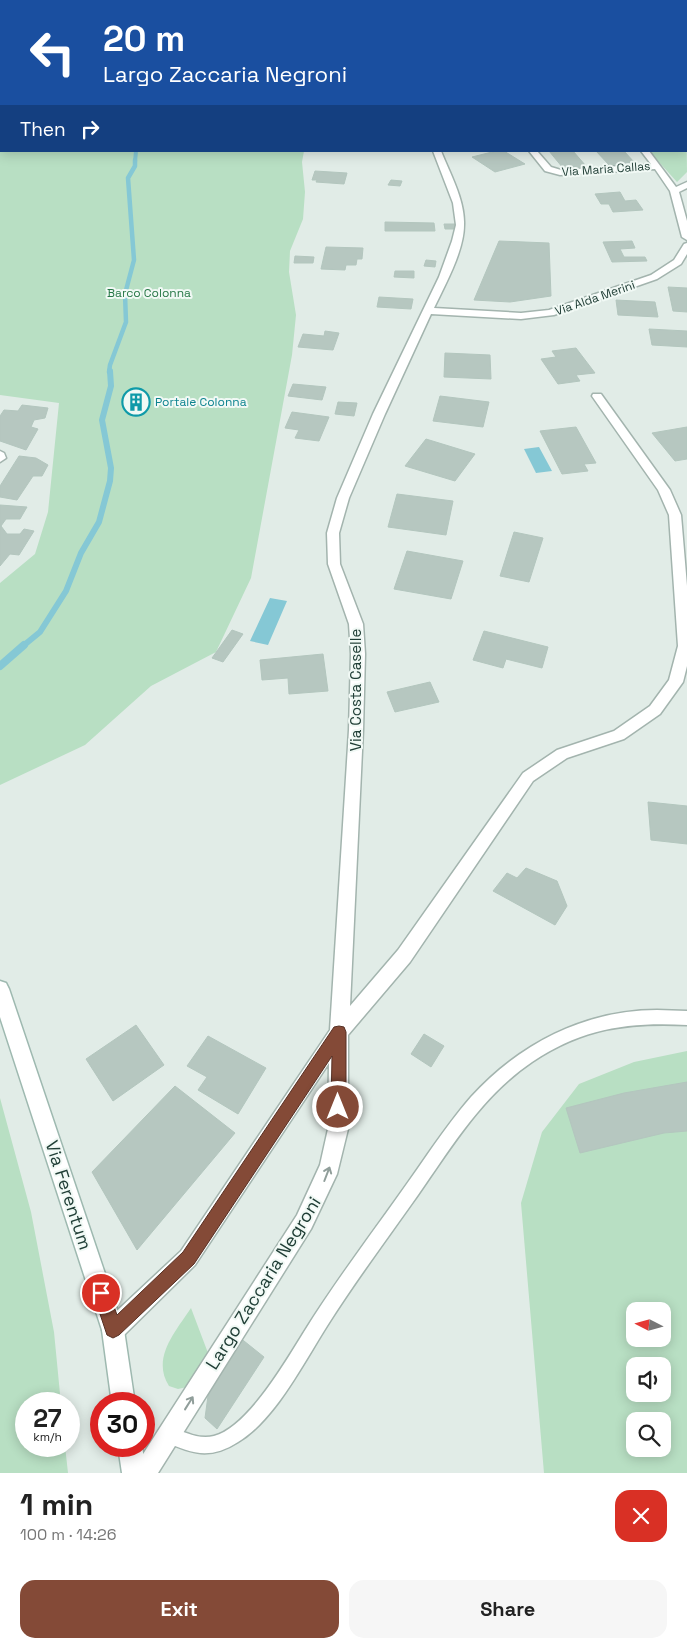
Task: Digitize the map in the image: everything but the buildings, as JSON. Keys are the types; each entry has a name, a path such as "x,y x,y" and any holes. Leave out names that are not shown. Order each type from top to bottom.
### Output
{"street":[{"name":"Via Costa Caselle","path":"339,1032 356,730 358,661 356,624 334,564 333,533 343,498 379,414 450,262 460,225 455,193 437,152"},
{"name":"Via Maria Callas","path":"534,152 548,169 560,174 657,166"},
{"path":"646,152 674,192 686,234"},
{"path":"674,192 687,185"},
{"name":"Via Alda Merini","path":"428,311 521,316 550,313 654,277 678,262 687,246"},
{"path":"113,1330 188,1258 339,1032 404,956 528,777 562,754 619,735 655,710 676,682 685,646 675,515 664,490 597,396"},
{"name":"Via Ferentum","path":"0,989 113,1330 122,1392"},
{"name":"Largo Zaccaria Negroni","path":"144,1473 304,1222 325,1179 335,1151 338,1128 339,1032"},
{"path":"132,1457 134,1473"}],"lane":[{"path":"170,1435 189,1443 216,1445 243,1429 268,1400 443,1145 499,1079 526,1059 555,1042 596,1024 627,1018 687,1018"}],"green space":[{"name":"Barco Colonna","path":"0,152 304,152 302,162 305,192 303,219 290,251 289,272 296,315 292,355 251,578 216,652 151,686 85,745 0,785 0,583 35,554 48,512 59,403 0,395"},
{"path":"650,152 687,152 687,172 677,182"},
{"path":"687,1051 687,1473 544,1473 521,1203 542,1132 579,1084 634,1062"},
{"path":"0,1098 31,1212 54,1332 60,1392 15,1392 15,1457 66,1457 68,1473 0,1473"},
{"path":"191,1308 208,1353 187,1387 178,1389 169,1386 164,1376 164,1355 173,1335"}],"water":[{"path":"539,447 552,471 536,473 524,449"},
{"path":"270,598 287,601 268,645 250,641"}],"waterway":[{"path":"135,162 136,152"},
{"path":"109,372 126,322 125,294 134,260 128,178 135,166 135,162"},
{"path":"23,646 40,632 66,591 81,553 99,522 110,481 111,468 102,420 111,386 110,371"},
{"path":"0,666 24,645"}],"place":[{"name":"Portale Colonna","path":"136,402"}],"route":[{"path":"101,1293 113,1330 188,1258 339,1032 338,1107"}]}
